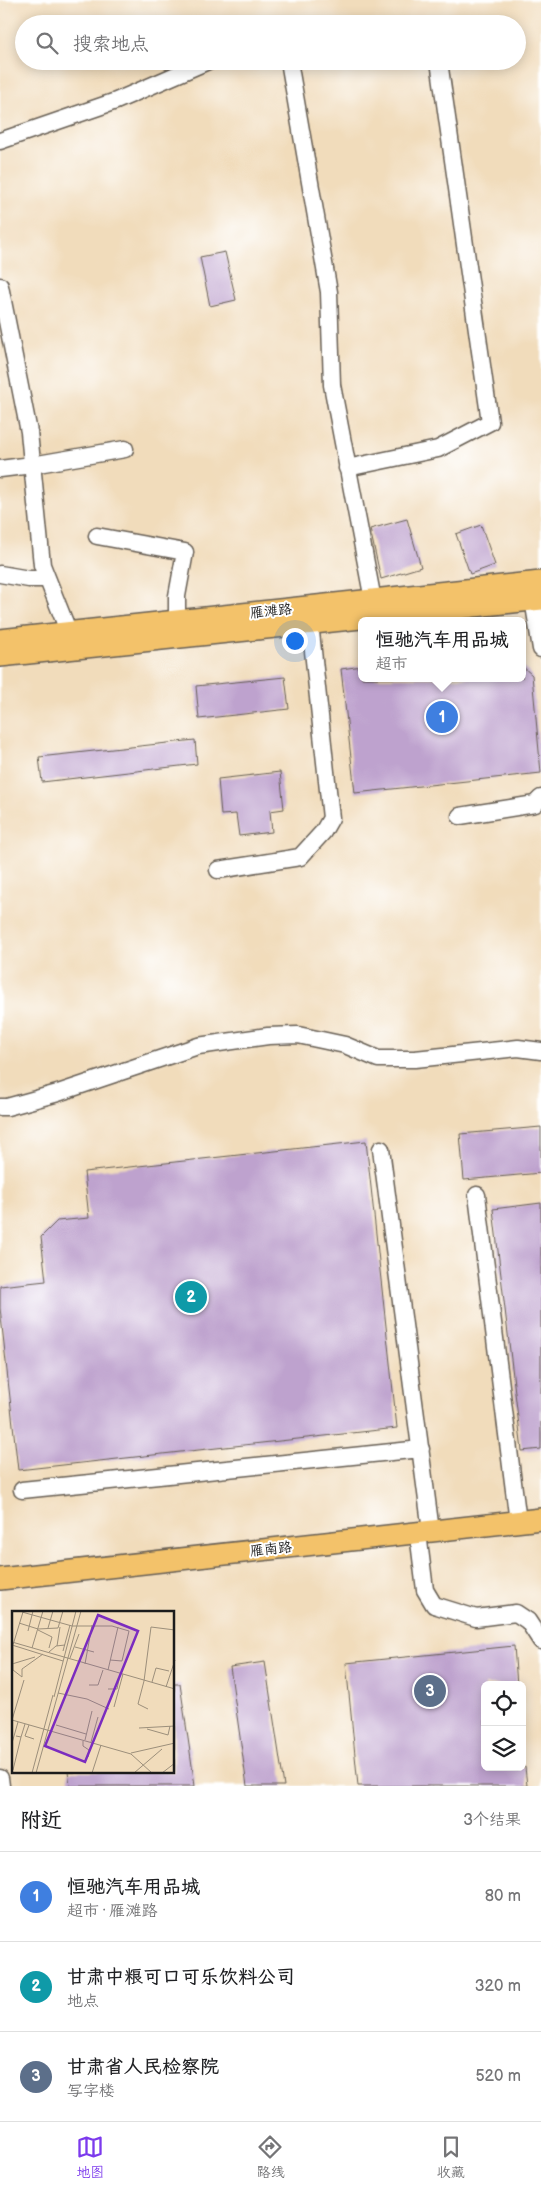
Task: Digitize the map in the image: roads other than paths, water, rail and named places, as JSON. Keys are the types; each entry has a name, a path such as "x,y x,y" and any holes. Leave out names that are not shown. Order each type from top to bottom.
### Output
{"main road":[{"name":"雁滩路","path":"0,640 373,600 538,593"},
{"name":"雁滩路","path":"0,656 310,623 538,593"},
{"name":"雁南路","path":"0,1579 541,1519"}],"street":[{"path":"0,141 116,101 187,70"},
{"path":"291,70 329,292 332,385 373,600"},
{"path":"347,468 438,448 490,422 440,70"},
{"path":"0,286 29,432 42,565 69,632"},
{"path":"0,468 32,465 125,448"},
{"path":"97,536 185,552 176,596 177,621"},
{"path":"0,574 29,579 47,579"},
{"path":"538,593 541,649"},
{"path":"218,870 300,857 324,832 331,818 310,623"},
{"path":"460,816 536,804 541,798"},
{"path":"0,1107 7,1107 58,1093 198,1046 268,1036 298,1035 345,1045 378,1059 415,1059 518,1048 541,1051"},
{"path":"381,1149 420,1449 425,1590 434,1605 476,1618 516,1613 528,1621 541,1641"},
{"path":"477,1195 518,1522"},
{"path":"22,1490 420,1449"},
{"path":"0,1778 1,1786"}],"place":[{"name":"恒驰汽车用品城","path":"442,717"},
{"name":"甘肃中粮可口可乐饮料公司","path":"191,1297"},
{"name":"甘肃省人民检察院","path":"430,1691"}]}
